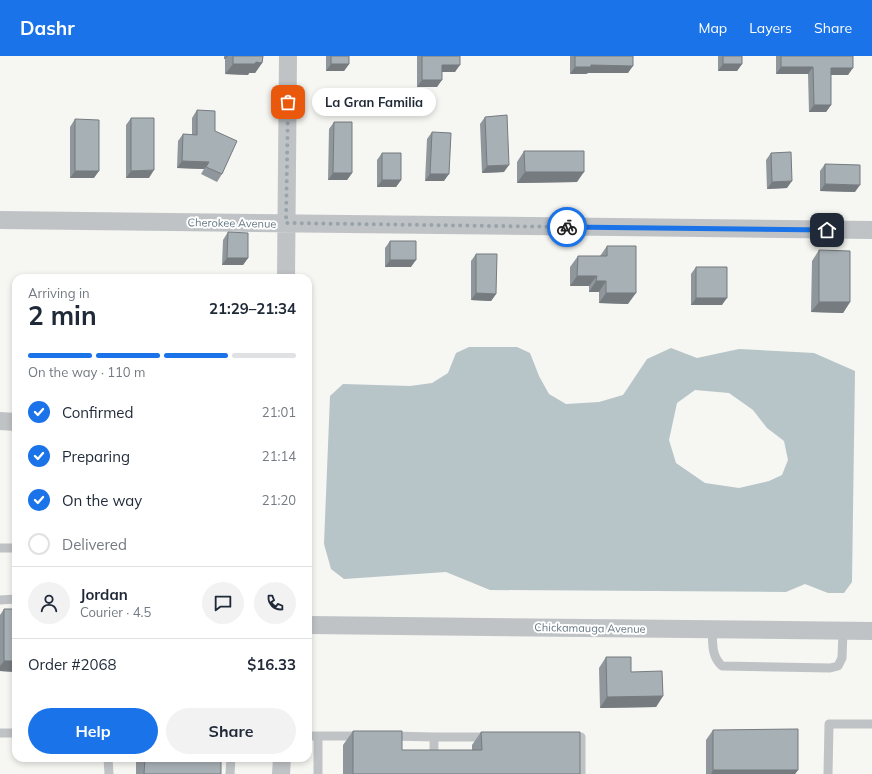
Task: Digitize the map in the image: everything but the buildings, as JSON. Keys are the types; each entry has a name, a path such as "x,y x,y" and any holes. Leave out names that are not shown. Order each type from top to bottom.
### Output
{"street":[{"path":"286,274 288,56"},
{"name":"Cherokee Avenue","path":"0,220 872,230"},
{"path":"0,421 12,422"},
{"name":"Chickamauga Avenue","path":"312,625 872,631"},
{"path":"282,762 282,774"}],"lane":[{"path":"0,548 12,548"},
{"path":"0,600 12,600"},
{"path":"712,629 712,649 716,660 722,666 830,668 838,666 842,658 843,631"},
{"path":"828,774 829,724 872,724"},
{"path":"0,733 12,733"},
{"path":"312,736 496,737"},
{"path":"318,736 318,774"},
{"path":"434,737 434,755"},
{"path":"557,737 581,737 580,774"},
{"path":"108,762 109,774"},
{"path":"230,774 231,762"}],"shaded area":[{"path":"469,347 517,347 530,353 539,376 549,394 566,404 599,402 623,395 647,359 671,348 697,358 739,349 814,353 855,371 852,582 844,593 828,593 805,584 786,592 490,590 446,572 344,579 331,569 324,544 330,396 343,384 410,386 432,383 448,373 456,353","holes":["695,390 729,393 753,410 767,428 784,441 788,460 782,475 769,481 739,488 705,483 676,463 669,440 677,403"]}],"way so far":[{"path":"288,102 286,223 567,227"}],"place":[{"name":"La Gran Familia","path":"288,102"}],"route":[{"path":"567,227 827,230"}]}
